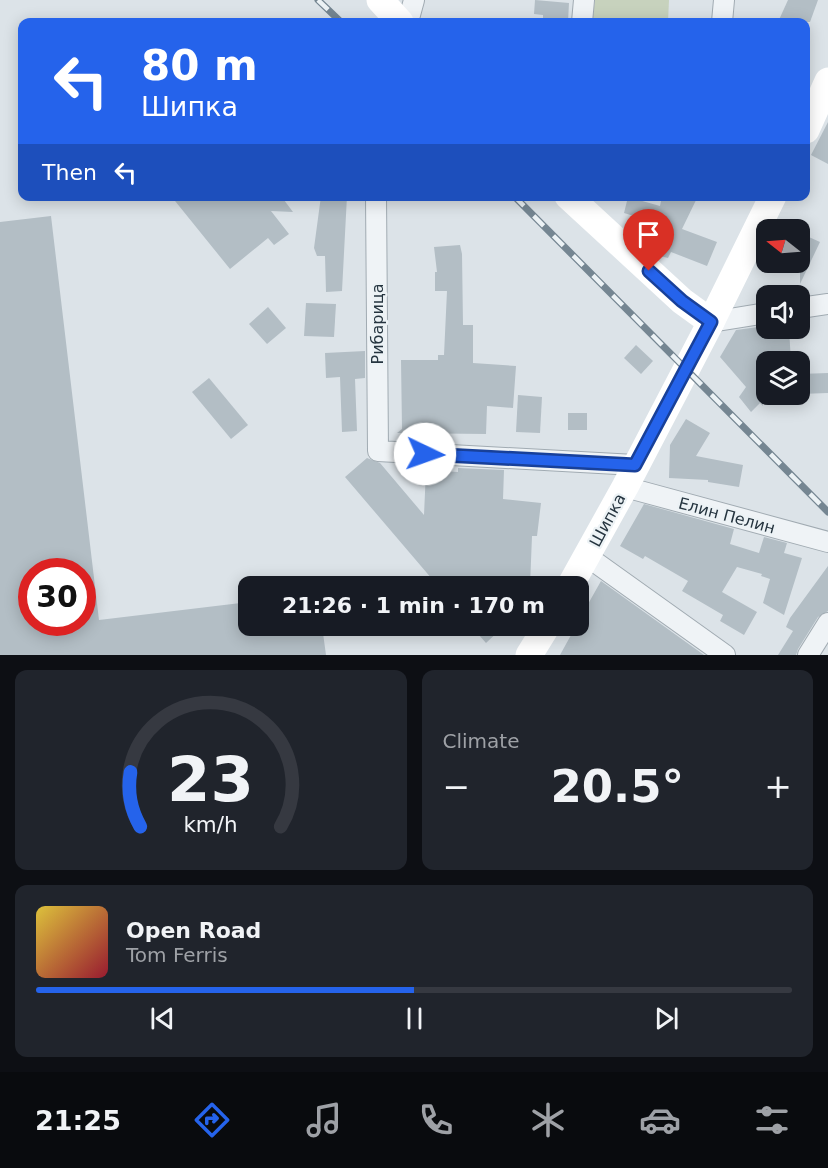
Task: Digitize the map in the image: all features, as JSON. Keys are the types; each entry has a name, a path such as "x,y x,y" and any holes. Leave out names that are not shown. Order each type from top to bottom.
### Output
{"main road":[{"path":"380,0 396,18"},
{"path":"810,121 828,81"},
{"path":"573,201 682,301 711,322"},
{"name":"Шипка","path":"576,576 711,322 771,201"},
{"path":"529,655 541,636"}],"street":[{"path":"409,18 414,0"},
{"path":"582,18 584,0"},
{"path":"722,18 724,0"},
{"name":"Рибарица","path":"376,201 378,451"},
{"path":"810,307 828,304"},
{"path":"711,322 756,315"},
{"name":"Елин Пелин","path":"378,451 630,476 828,542"},
{"path":"588,557 725,655"},
{"path":"808,655 828,623"}],"green space":[{"path":"595,0 669,0 668,18 593,18"}],"building":[{"path":"535,0 569,3 568,18 543,18 543,15 534,14"},
{"path":"788,0 818,0 810,22 810,18 780,18"},
{"path":"828,122 828,164 811,155"},
{"path":"175,201 285,201 293,212 271,211 289,234 274,245 268,238 230,269"},
{"path":"320,201 347,201 342,291 326,292 325,256 317,256 314,248"},
{"path":"627,201 642,201 660,206 661,201 696,201 682,229 717,242 707,266 671,252 668,258 656,255 651,251 657,223 624,213"},
{"path":"51,216 92,558 18,558 18,636 96,636 96,595 99,620 238,603 238,636 323,636 326,655 0,655 0,222"},
{"path":"810,238 820,242 810,263"},
{"path":"460,245 463,325 473,325 473,363 516,366 513,408 487,406 486,434 397,433 402,429 401,360 438,360 438,355 444,355 447,291 435,291 435,272 437,272 434,247"},
{"path":"800,273 805,273 800,284"},
{"path":"306,303 336,304 334,337 304,336"},
{"path":"268,307 286,328 267,344 249,324"},
{"path":"756,327 756,339 790,339 790,351 756,351 756,405 758,405 751,412 739,397 746,387 720,357 736,330"},
{"path":"636,345 653,361 641,374 624,358"},
{"path":"365,351 365,378 355,379 357,431 342,432 340,377 326,378 325,353"},
{"path":"828,373 828,393 810,394 810,374"},
{"path":"209,378 248,425 231,439 192,392"},
{"path":"518,395 542,397 540,433 516,432"},
{"path":"568,413 587,413 587,430 568,430"},
{"path":"686,419 710,433 696,456 743,465 739,487 708,482 708,480 669,478 670,445"},
{"path":"367,458 380,463 424,515 426,470 458,472 458,468 504,470 503,499 541,503 537,536 532,536 530,576 429,576 345,477"},
{"path":"644,504 734,529 730,544 759,553 764,537 787,543 784,553 802,558 784,615 763,603 770,579 761,576 762,574 737,567 722,592 757,612 744,635 720,621 723,615 682,591 688,581 645,556 643,559 620,546"},
{"path":"828,566 828,611 818,617 796,655 778,655 793,631 786,627 790,618"},
{"path":"601,581 704,655 560,655 570,636 589,636 589,602"},
{"path":"480,636 493,636 486,643"}],"railway":[{"path":"318,0 337,18"},
{"path":"519,201 828,512"}],"route":[{"path":"425,454 635,465 711,322 682,301 649,271"}]}
